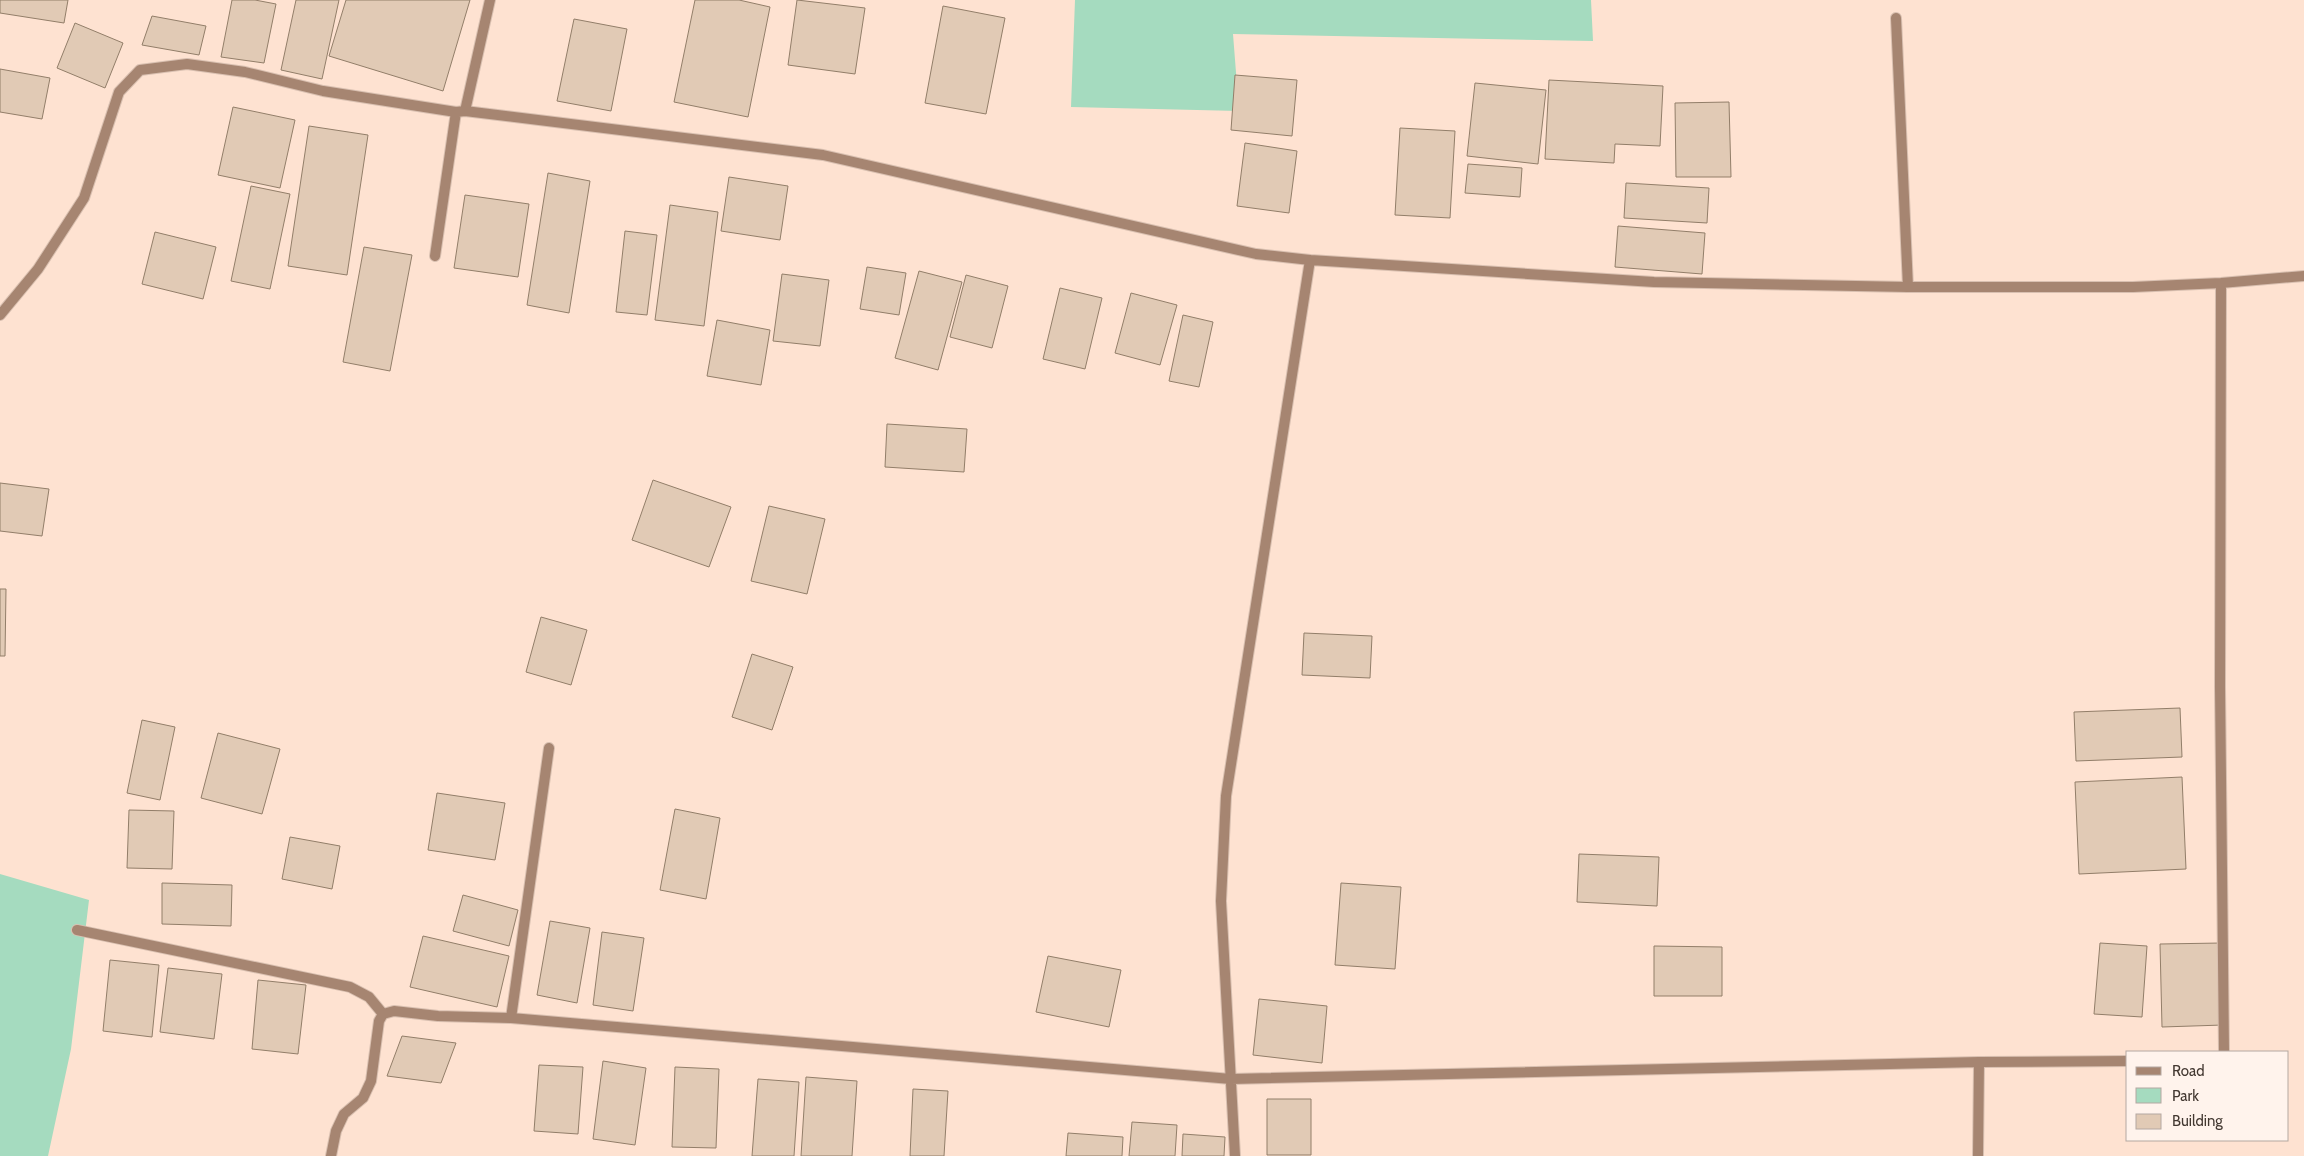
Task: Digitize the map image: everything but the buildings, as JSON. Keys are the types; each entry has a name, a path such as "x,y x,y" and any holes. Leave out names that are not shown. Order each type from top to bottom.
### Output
{"street":[{"path":"435,256 460,112 490,0"},
{"path":"1896,18 1908,287"},
{"path":"0,315 38,270 84,198 119,92 140,70 187,64 245,72 323,91 460,112 824,154 1256,254 1310,260 1654,282 1908,287 2221,284 2304,276"},
{"path":"1235,1156 1221,901 1226,796 1310,260"},
{"path":"2221,284 2220,687 2224,1051"},
{"path":"511,1018 549,748"},
{"path":"77,930 350,987 369,997 384,1014"},
{"path":"331,1156 336,1131 344,1114 363,1098 371,1081 379,1021 384,1014 394,1011 438,1016 511,1018 1231,1079 1979,1062 2126,1061"},
{"path":"1978,1156 1979,1062"}],"green space":[{"path":"1075,0 1591,0 1593,41 1233,34 1239,111 1071,107"},
{"path":"0,874 89,900 71,1049 48,1156 0,1156"}]}
